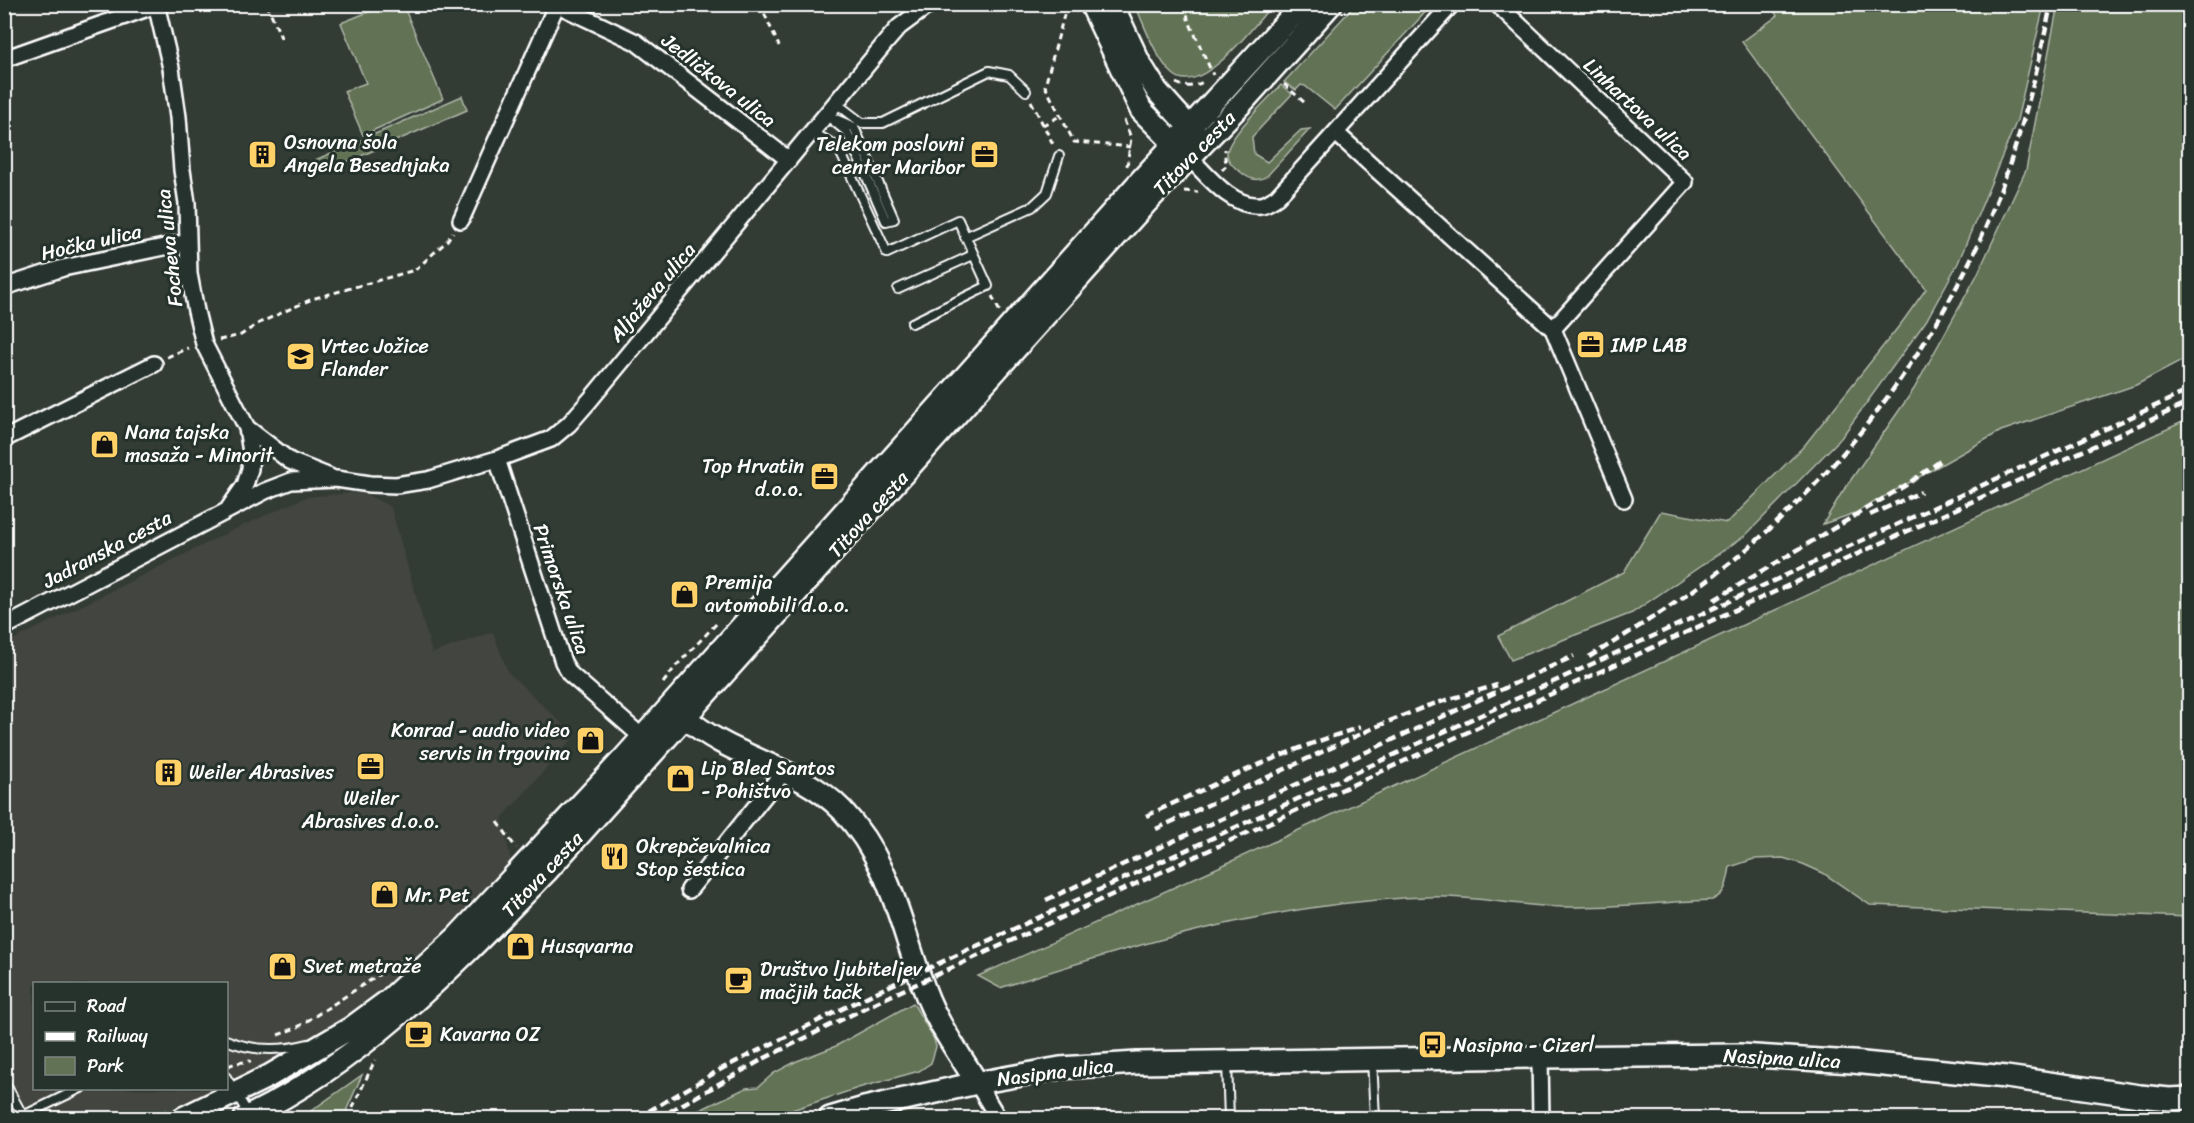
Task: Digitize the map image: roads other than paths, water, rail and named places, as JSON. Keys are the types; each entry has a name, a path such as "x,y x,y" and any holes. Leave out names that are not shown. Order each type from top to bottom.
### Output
{"main road":[{"path":"1091,4 1141,110 1189,143"},
{"path":"1112,4 1139,62 1189,143"},
{"name":"Titova cesta","path":"249,1118 316,1078 368,1042 471,950 546,872 686,717 1189,143 1303,4"},
{"name":"Titova cesta","path":"231,1085 269,1076 351,1028 389,1000 457,937 1189,143 1331,4"},
{"name":"Nasipna ulica","path":"686,717 699,730 728,746 785,770 825,794 854,824 871,847 885,873 926,993 946,1032 977,1083 1060,1068 1137,1063 1740,1055 1831,1060 2006,1077 2150,1097 2190,1098"},
{"path":"830,1119 864,1108 977,1083"},
{"name":"Titova cesta","path":"183,1119 224,1090"}],"street":[{"name":"Aljaževa ulica","path":"229,508 291,481 336,479 396,485 428,480 498,459 551,439 569,424 899,27 930,4"},
{"path":"1189,143 1212,180 1239,201 1261,205 1277,197 1452,4"},
{"name":"Linhartova ulica","path":"1497,4 1685,182 1553,329"},
{"path":"4,59 156,5"},
{"name":"Focheva ulica","path":"156,5 171,68 178,117 187,203 189,274 204,344 247,428 251,452 250,469 244,484 229,508"},
{"path":"461,220 557,5"},
{"name":"Jedličkova ulica","path":"557,5 636,42 789,160"},
{"path":"1336,133 1553,329 1624,499"},
{"name":"Hočka ulica","path":"4,287 63,268 188,242"},
{"path":"4,439 154,364"},
{"name":"Aljaževa ulica","path":"247,428 290,461 336,479"},
{"name":"Primorska ulica","path":"498,459 562,662 570,674 642,737"},
{"name":"Jadranska cesta","path":"4,627 229,508"},
{"path":"689,890 785,770"},
{"path":"1540,1056 1540,1119"},
{"path":"977,1083 998,1119"}],"lane":[{"path":"836,103 862,123 883,123 989,71 1009,75 1026,91"},
{"path":"826,115 854,127 894,219 886,221 847,132 826,115"},
{"path":"812,132 838,147 887,253 958,220 988,286 912,323"},
{"path":"965,237 1032,207 1047,193 1059,156"},
{"path":"898,289 974,255"},
{"path":"228,1041 252,1048 296,1048 351,1028"},
{"path":"1372,1060 1375,1119"},
{"path":"1227,1062 1229,1119"},
{"path":"4,1081 23,1117 79,1090"},
{"path":"231,1085 249,1118"}],"railway":[{"path":"1589,657 1701,585 1763,535 1829,470 1887,398 1938,320 1993,210 2022,123 2051,4"},
{"path":"637,1118 723,1068 872,994 2190,390"},
{"path":"658,1118 765,1058 877,1002 2190,402"},
{"path":"1714,600 1906,485 1942,460"},
{"path":"1870,515 1921,492"},
{"path":"1046,900 1574,656"},
{"path":"1156,829 1380,725 1427,706 1497,685"},
{"path":"1146,816 1225,779 1361,727"}],"place":[{"name":"Osnovna šola Angela Besednjaka","path":"263,154"},
{"name":"Telekom poslovni center Maribor","path":"985,155"},
{"name":"IMP LAB","path":"1590,345"},
{"name":"Vrtec Jožice Flander","path":"300,357"},
{"name":"Nana tajska masaža - Minorit","path":"104,444"},
{"name":"Top Hrvatin d.o.o.","path":"825,477"},
{"name":"Premija avtomobili d.o.o.","path":"684,594"},
{"name":"Konrad - audio video servis in trgovina","path":"591,741"},
{"name":"Weiler Abrasives d.o.o.","path":"371,767"},
{"name":"Weiler Abrasives","path":"168,772"},
{"name":"Lip Bled Santos - Pohištvo","path":"680,779"},
{"name":"Okrepčevalnica Stop šestica","path":"615,857"},
{"name":"Mr. Pet","path":"384,895"},
{"name":"Husqvarna","path":"520,946"},
{"name":"Svet metraže","path":"282,966"},
{"name":"Društvo ljubiteljev mačjih tačk","path":"739,980"},
{"name":"Kavarna OZ","path":"419,1034"},
{"name":"Nasipna - Cizerl","path":"1432,1045"}]}
